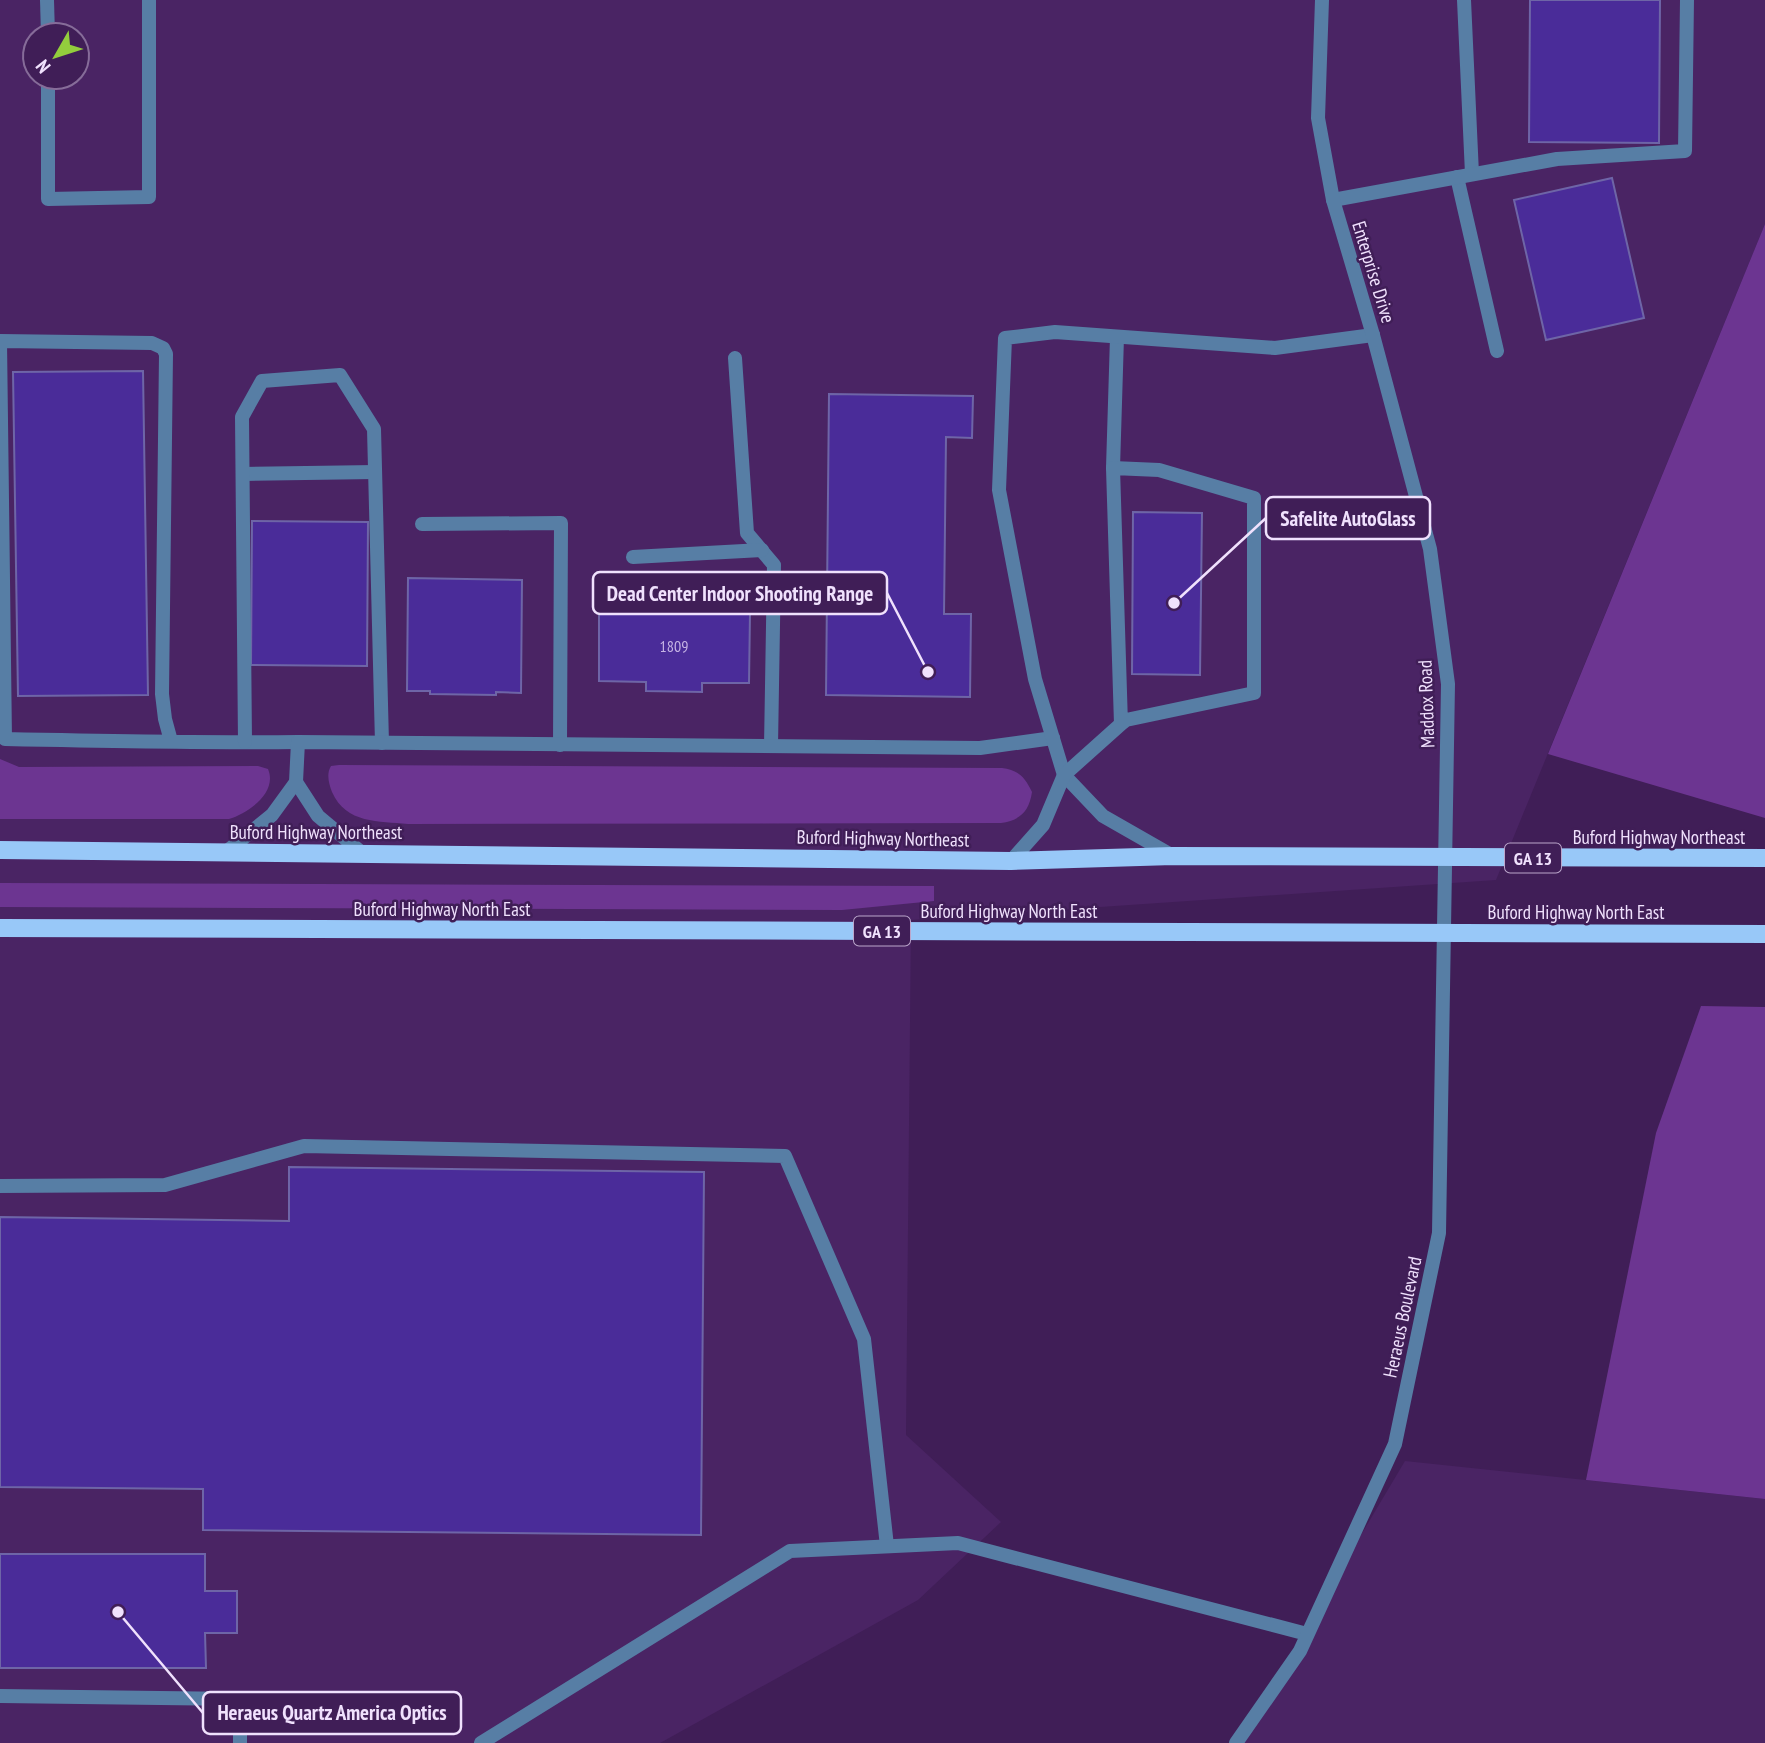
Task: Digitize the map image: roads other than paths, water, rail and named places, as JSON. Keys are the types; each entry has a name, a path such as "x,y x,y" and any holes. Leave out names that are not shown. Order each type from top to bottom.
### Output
{"main road":[{"name":"Buford Highway Northeast","path":"0,850 1011,861 1173,856 1765,858"},
{"name":"Buford Highway North East","path":"0,928 1765,934"}],"street":[{"path":"47,0 48,21"},
{"path":"48,91 48,199 149,197 149,0"},
{"name":"Enterprise Drive","path":"1322,0 1318,118 1333,200 1373,335 1430,549"},
{"path":"1464,0 1465,176 1497,351"},
{"path":"1333,200 1557,159 1685,151 1687,0"},
{"path":"1173,856 1103,816 1064,775 1035,678 999,490 1005,338 1055,332 1275,348 1373,335"},
{"path":"1118,337 1113,468 1121,724"},
{"path":"171,741 162,694 166,354 163,348 152,343 0,341 5,739 245,742 560,745 980,748 1053,738"},
{"path":"735,358 747,533 774,565 771,746"},
{"path":"245,742 242,417 262,381 340,375 374,429 382,743"},
{"path":"1011,861 1043,825 1064,775 1126,720 1172,708 1254,693 1254,498 1158,470 1113,468"},
{"path":"243,474 375,472"},
{"path":"422,524 561,523 560,745"},
{"name":"Maddox Road","path":"1430,549 1448,684 1446,857"},
{"path":"633,557 762,550"},
{"path":"226,852 272,815 296,782 298,742"},
{"path":"296,782 318,816 361,852"},
{"name":"Heraeus Boulevard","path":"1236,1743 1300,1651 1395,1444 1439,1233 1446,857"},
{"path":"0,1186 165,1185 304,1146 785,1156 864,1339 887,1546"},
{"path":"481,1743 790,1551 958,1543 1307,1634"},
{"path":"0,1696 240,1699 240,1743"}],"place":[{"name":"Safelite AutoGlass","path":"1174,603"},
{"name":"Dead Center Indoor Shooting Range","path":"928,672"},
{"name":"Heraeus Quartz America Optics","path":"118,1612"}]}
